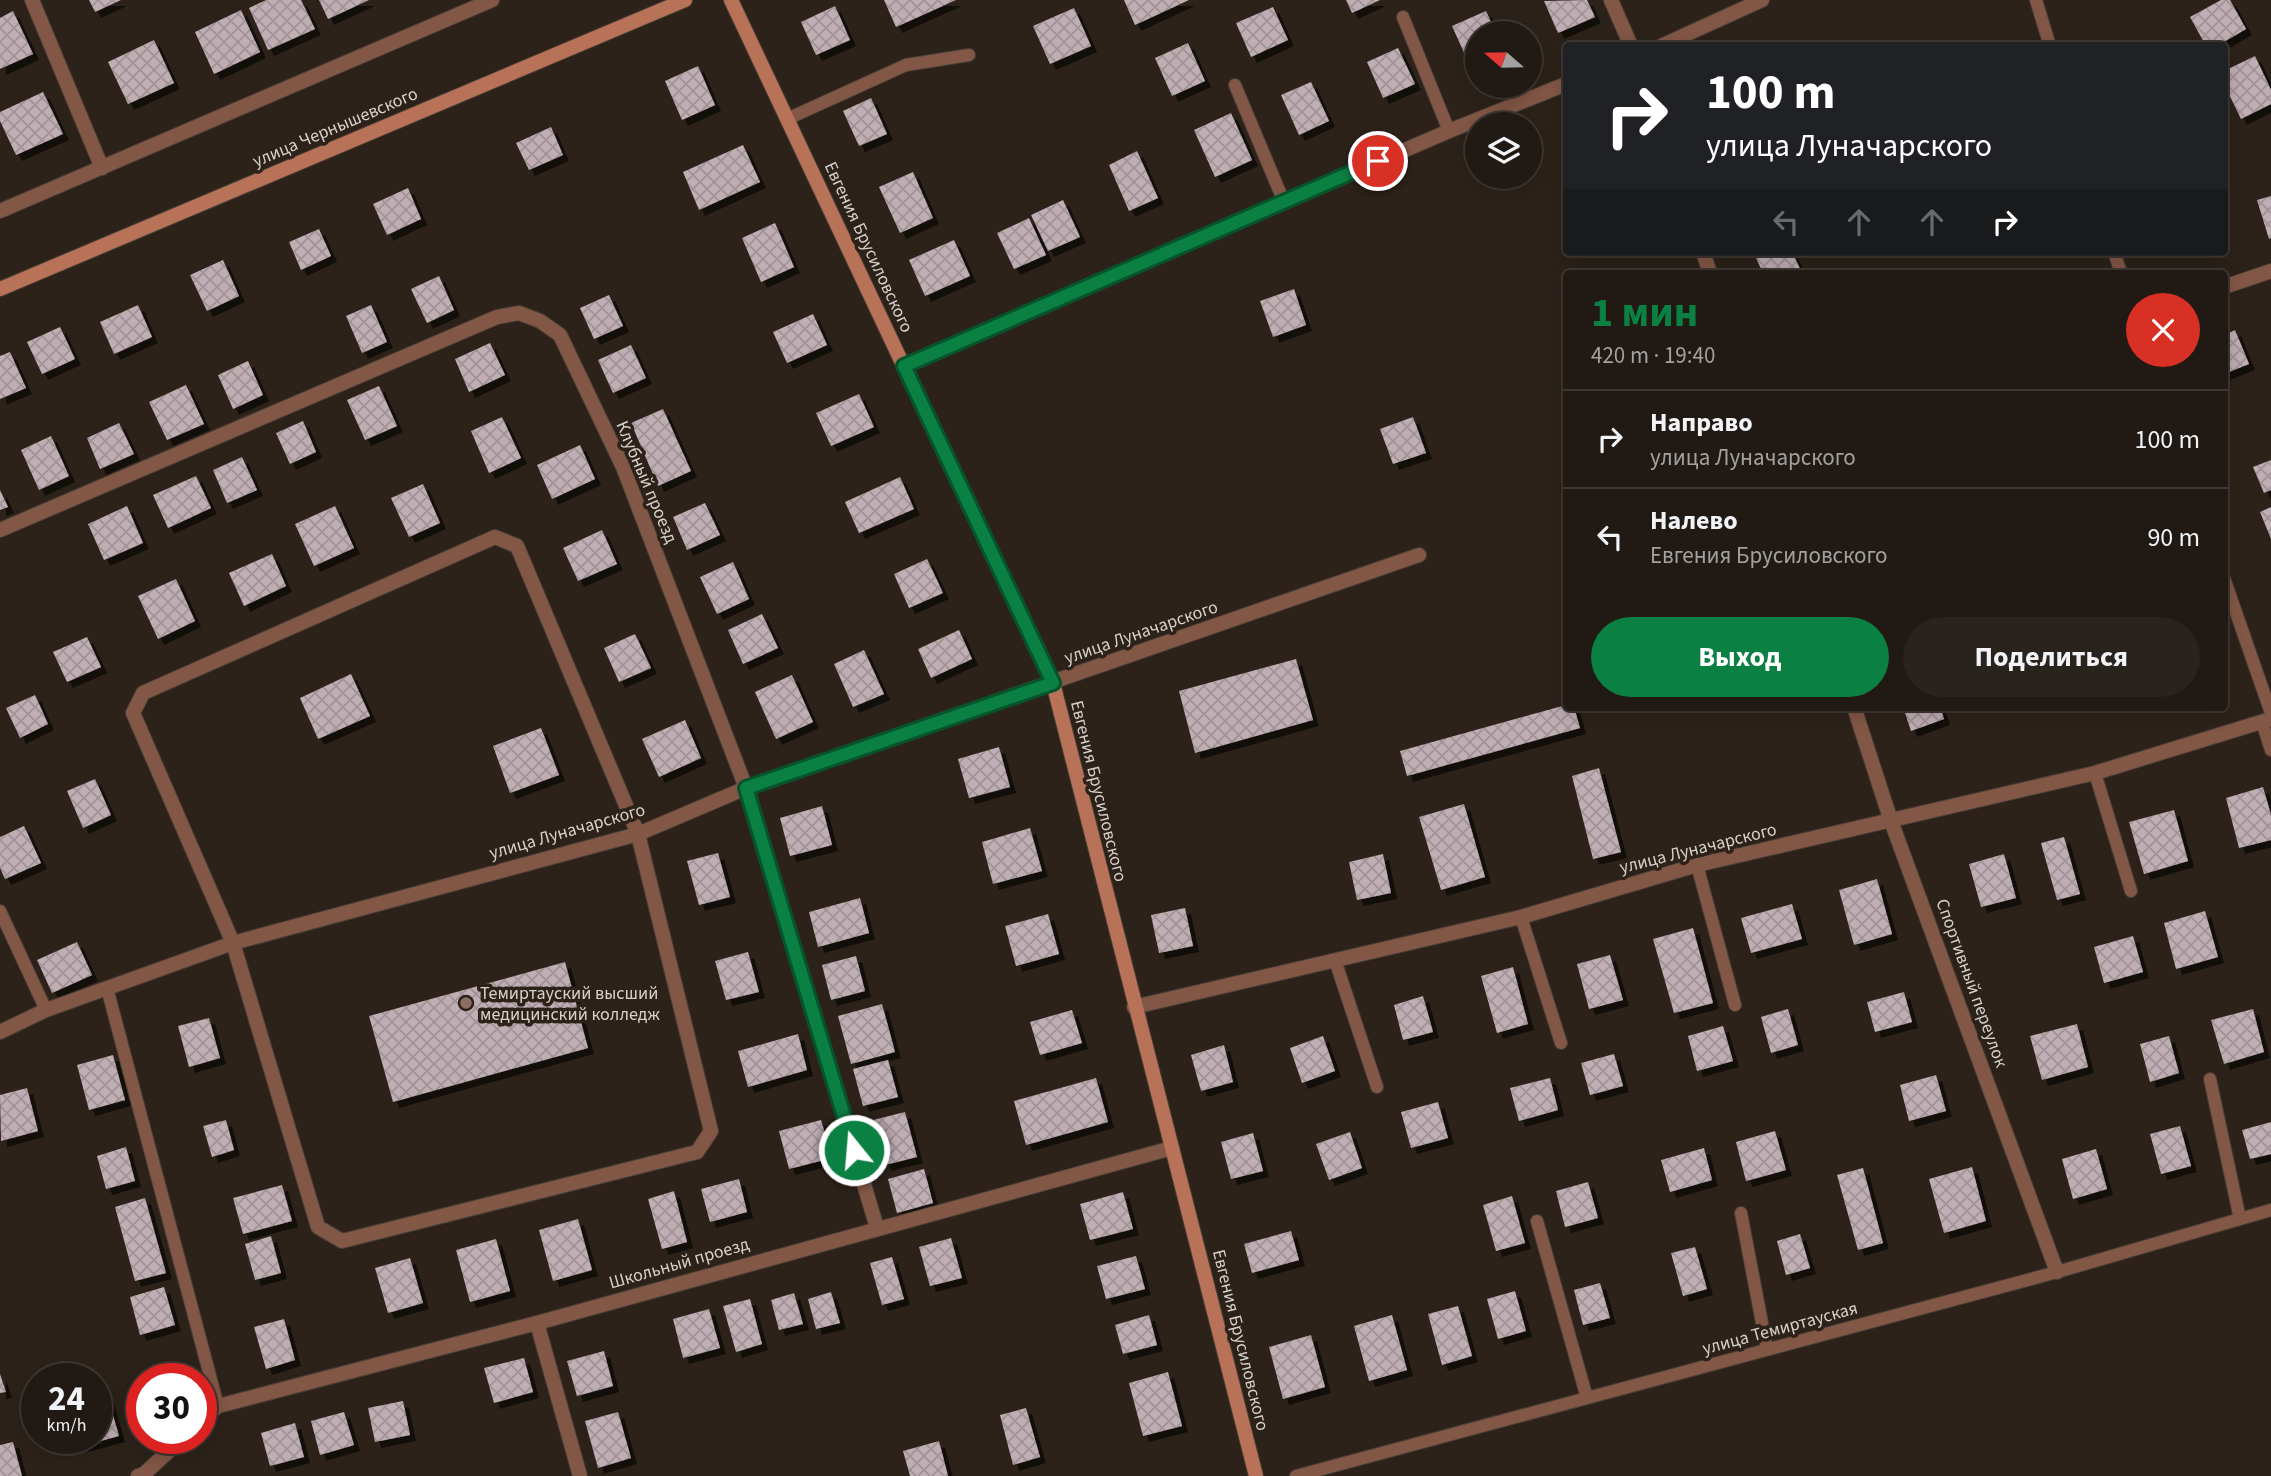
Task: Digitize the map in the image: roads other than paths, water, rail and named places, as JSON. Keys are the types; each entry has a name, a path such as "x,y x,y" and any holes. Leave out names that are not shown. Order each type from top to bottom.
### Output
{"street":[{"path":"32,0 102,168"},
{"path":"0,211 492,0"},
{"name":"улица Чернышевского","path":"0,289 685,0"},
{"name":"Евгения Брусиловского","path":"731,0 1053,683 1256,1476"},
{"path":"1611,0 1629,42"},
{"path":"1670,42 1762,0"},
{"path":"904,366 1449,131 1563,85"},
{"path":"2228,287 2271,271"},
{"name":"Клубный проезд","path":"0,530 497,317 519,313 540,321 560,335 623,467 746,788 877,1228"},
{"path":"495,537 517,546 638,834 711,1130 697,1152 342,1241 318,1227 233,943 133,713 143,693 495,537"},
{"name":"улица Луначарского","path":"0,1032 46,1010 233,943 638,834 746,788 1419,555"},
{"name":"Спортивный переулок","path":"1855,711 1891,821 2057,1272"},
{"name":"улица Луначарского","path":"1134,1007 1521,917 1696,865 2095,773 2268,718"},
{"name":"Школьный проезд","path":"218,1406 537,1323 1172,1148"},
{"path":"537,1323 580,1476"},
{"path":"138,1476 144,1474 166,1454"}],"lane":[{"path":"2036,0 2049,42"},
{"path":"1403,17 1449,131"},
{"path":"787,119 906,65 969,55"},
{"path":"1235,85 1284,202"},
{"path":"2228,591 2268,718 2271,750"},
{"path":"2095,773 2131,891"},
{"path":"1696,865 1735,1005"},
{"path":"0,911 46,1010"},
{"path":"1521,917 1561,1044"},
{"path":"1335,960 1377,1087"},
{"path":"107,988 218,1406"},
{"path":"2210,1079 2241,1219"},
{"name":"улица Темиртауская","path":"1296,1476 2057,1272 2271,1210"},
{"path":"1741,1213 1768,1349"},
{"path":"1537,1221 1587,1398"}],"place":[{"name":"Темиртауский высший медицинский колледж","path":"466,1003"}]}
